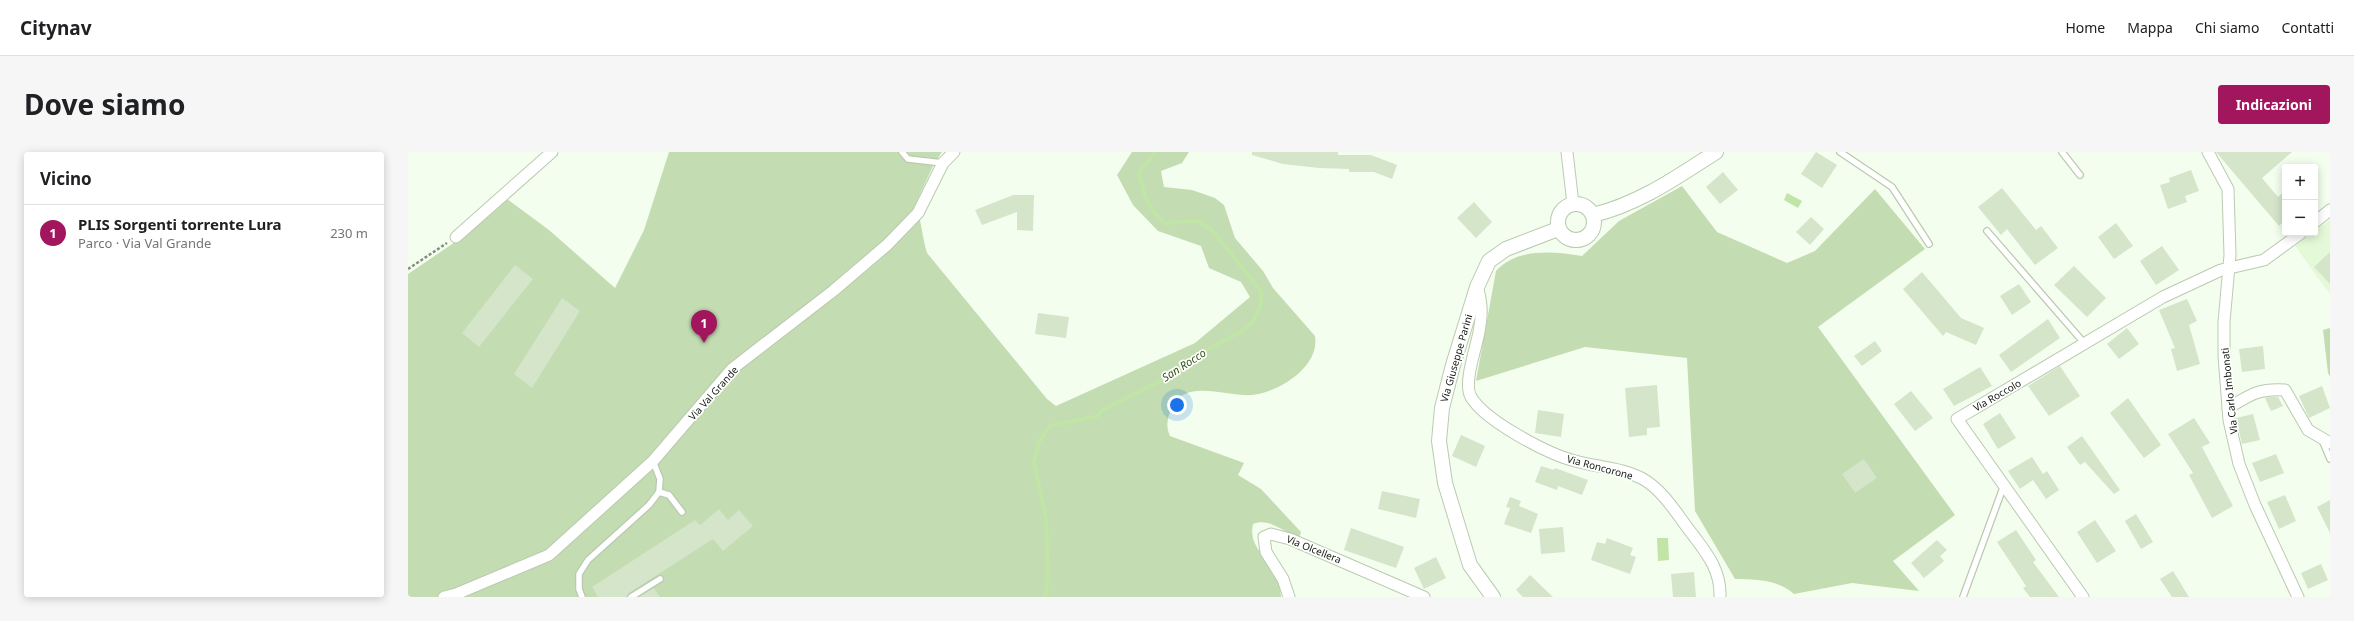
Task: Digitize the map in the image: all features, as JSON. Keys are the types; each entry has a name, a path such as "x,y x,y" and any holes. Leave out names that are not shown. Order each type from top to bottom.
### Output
{"street":[{"path":"456,237 552,152"},
{"name":"Via Val Grande","path":"444,597 456,594 549,555 653,461 732,369 833,291 887,244 918,213 942,163 954,152"},
{"path":"1567,152 1573,204"},
{"path":"1593,215 1616,210 1660,188 1716,152"},
{"name":"Via Carlo Imbonati","path":"2208,152 2228,189 2230,269 2224,322 2224,356 2228,408 2239,464 2255,505 2298,597"},
{"path":"1573,204 1581,204 1593,215 1594,223 1592,231 1582,239 1570,240 1558,229 1557,221 1560,213 1565,207 1573,204"},
{"path":"2318,220 2330,210"},
{"name":"Via Giuseppe Parini","path":"1493,597 1470,565 1445,483 1439,441 1442,408 1453,365 1477,287 1488,261 1506,249 1558,229"},
{"name":"Via Roccolo","path":"2083,597 1957,419 2184,286 2222,270 2264,260 2297,236"},
{"name":"Via Roncorone","path":"1477,287 1481,299 1479,331 1468,383 1470,396 1479,408 1493,420 1558,455 1573,461 1629,473 1653,486 1664,498 1716,566 1720,587 1720,597"},
{"path":"2228,408 2254,392 2268,389 2285,390 2308,430 2326,441"},
{"name":"Via Olcellera","path":"1289,597 1283,579 1266,552 1264,537 1271,534 1290,539 1424,597"}],"lane":[{"path":"902,152 908,159 942,163"},
{"path":"1840,152 1892,187 1929,244"},
{"path":"2062,152 2080,174"},
{"path":"1987,231 2086,344"},
{"path":"2326,441 2330,459"},
{"path":"582,597 579,589 579,574 588,560 648,505 659,492 660,479 653,461"},
{"path":"1963,597 2004,485"},
{"path":"659,492 669,495 682,512"},
{"path":"631,597 660,579"}],"path":[{"path":"408,269 456,237"}],"shaded area":[{"path":"669,152 942,152 933,166 915,205 927,253 1047,399 1056,406 1195,343 1250,297 1241,282 1209,268 1201,246 1158,231 1133,205 1117,175 1132,152 1189,152 1182,163 1161,171 1164,187 1192,190 1215,198 1224,205 1235,238 1263,271 1273,288 1315,336 1315,347 1311,358 1296,376 1285,383 1263,393 1252,395 1205,391 1194,391 1184,394 1176,401 1170,412 1167,427 1170,436 1244,463 1238,475 1261,489 1301,532 1299,539 1276,526 1265,522 1253,524 1253,539 1256,546 1277,575 1281,597 408,597 408,274 458,240 507,199 549,230 615,288 644,230"},
{"path":"1682,186 1717,232 1787,263 1815,251 1875,189 1925,249 1818,327 1955,515 1893,561 1919,591 1852,583 1794,594 1788,589 1774,583 1751,579 1735,579 1695,511 1687,358 1585,347 1476,381 1496,271 1514,258 1536,253 1548,252 1582,256 1619,221"},
{"path":"1787,193 1802,201 1798,208 1784,200"},
{"path":"2330,220 2330,294 2295,246 2308,236 2318,236 2318,229"},
{"path":"2330,328 2330,377 2328,373 2323,330"},
{"path":"1657,538 1668,538 1669,560 1658,561"}],"building":[{"path":"1252,152 1338,152 1338,155 1371,155 1397,165 1392,179 1374,172 1349,172 1349,169 1319,168 1283,164 1252,155"},
{"path":"1816,152 1837,165 1822,188 1801,174"},
{"path":"2216,152 2292,152 2262,178 2278,197 2282,194 2282,223 2279,226"},
{"path":"2191,170 2199,191 2185,196 2187,202 2168,209 2160,185 2170,182 2169,178"},
{"path":"1723,172 1738,190 1720,204 1706,187"},
{"path":"2002,188 2036,230 2041,226 2058,248 2035,265 2007,229 2001,235 1978,207"},
{"path":"1013,195 1034,195 1033,231 1017,230 1017,212 982,225 975,210"},
{"path":"1474,202 1492,222 1476,238 1457,218"},
{"path":"1811,217 1824,229 1810,245 1796,232"},
{"path":"2116,223 2133,246 2114,259 2098,237"},
{"path":"2162,246 2179,270 2156,285 2140,261"},
{"path":"2330,252 2330,284 2314,267"},
{"path":"515,265 533,279 479,347 462,333"},
{"path":"2074,266 2106,298 2087,317 2054,285"},
{"path":"1922,272 1961,318 1984,328 1976,345 1946,332 1943,336 1903,289"},
{"path":"2019,284 2031,302 2012,315 2000,296"},
{"path":"562,298 580,311 532,388 514,374"},
{"path":"2187,299 2197,321 2189,325 2200,364 2177,371 2171,349 2175,348 2159,310"},
{"path":"1038,313 1069,317 1066,338 1035,334"},
{"path":"2048,319 2060,338 2011,372 1999,355"},
{"path":"2127,328 2139,344 2119,359 2107,344"},
{"path":"1875,341 1882,351 1862,366 1854,356"},
{"path":"2263,346 2265,369 2242,372 2239,349"},
{"path":"2060,366 2080,396 2049,416 2028,386"},
{"path":"1980,367 1992,386 1954,406 1943,389"},
{"path":"1657,385 1660,427 1647,428 1647,435 1629,437 1625,388"},
{"path":"2322,386 2330,408 2309,418 2299,396"},
{"path":"1911,391 1933,418 1915,431 1894,404"},
{"path":"2278,397 2283,406 2271,411 2265,398"},
{"path":"2128,398 2161,445 2144,458 2110,413"},
{"path":"1538,410 1564,414 1561,437 1535,433"},
{"path":"2000,413 2016,438 1998,449 1983,424"},
{"path":"2253,414 2260,440 2242,444 2236,418"},
{"path":"2194,418 2210,443 2202,447 2233,506 2212,518 2189,475 2193,473 2168,434"},
{"path":"1461,435 1485,446 1476,467 1452,456"},
{"path":"2082,436 2120,490 2114,494 2085,462 2080,465 2067,447"},
{"path":"2276,454 2284,473 2260,482 2252,463"},
{"path":"2032,457 2043,474 2047,471 2059,490 2046,499 2033,480 2020,489 2008,471"},
{"path":"1864,459 1877,478 1855,493 1842,474"},
{"path":"1541,466 1554,470 1555,468 1588,480 1582,495 1558,486 1557,490 1535,482"},
{"path":"1382,491 1420,499 1416,518 1378,509"},
{"path":"2285,495 2296,521 2279,529 2267,502"},
{"path":"1510,497 1521,501 1519,506 1538,514 1531,533 1504,524 1510,508 1506,507"},
{"path":"2330,500 2330,533 2317,507"},
{"path":"719,509 728,520 739,510 753,526 723,551 713,539 629,593 627,597 598,597 592,587 695,520 700,525"},
{"path":"2136,514 2153,542 2141,549 2125,521"},
{"path":"2095,520 2116,551 2097,563 2077,532"},
{"path":"1563,527 1565,552 1541,554 1539,529"},
{"path":"1351,528 1404,547 1396,568 1344,550"},
{"path":"2016,530 2036,560 2033,562 2059,597 2030,597 2023,588 2026,586 1997,542"},
{"path":"1607,538 1633,548 1630,555 1636,557 1630,574 1591,560 1597,542 1605,544"},
{"path":"1937,540 1947,550 1940,556 1944,561 1924,578 1911,563"},
{"path":"1436,557 1446,578 1424,589 1414,568"},
{"path":"2321,564 2328,580 2308,589 2301,573"},
{"path":"2173,571 2189,597 2172,597 2160,579"},
{"path":"1694,572 1696,597 1673,597 1671,574"},
{"path":"1530,575 1553,597 1523,597 1516,590"},
{"path":"654,588 660,597 639,597"}],"waterway":[{"name":"San Rocco","path":"1045,597 1048,578 1046,519 1034,462 1039,442 1050,426 1097,416 1103,410 1163,380 1207,350 1240,332 1252,323 1261,305 1261,291 1211,229 1198,221 1164,223 1154,212 1144,194 1139,173 1155,152"}],"place":[{"name":"PLIS Sorgenti torrente Lura","path":"704,343"}]}
